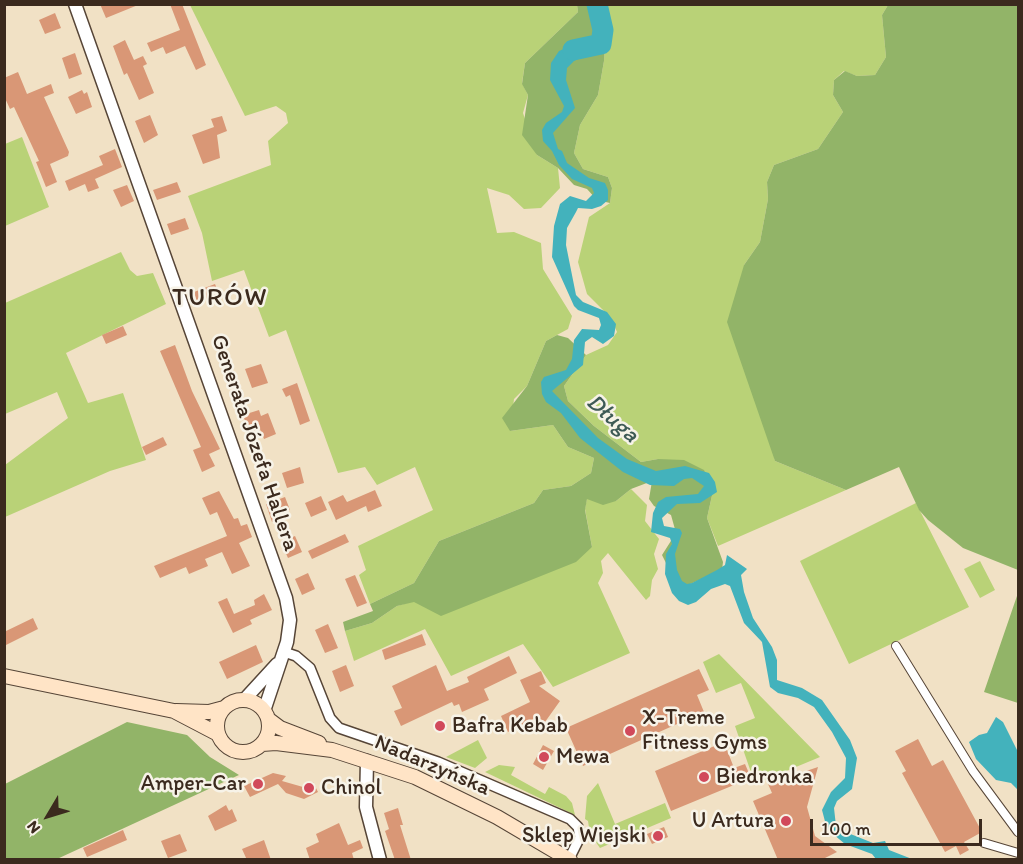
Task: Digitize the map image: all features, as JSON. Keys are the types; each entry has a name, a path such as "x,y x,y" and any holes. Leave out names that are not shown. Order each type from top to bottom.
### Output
{"main road":[{"path":"4,676 174,711 209,711 224,708"},
{"path":"244,700 257,705 266,715 268,733 262,744 250,752 237,752 225,745 218,734 217,720 224,708 231,703 244,700"},
{"path":"174,711 218,734"},
{"name":"Nadarzyńska","path":"266,715 280,728 332,750 415,777 515,826 569,859"},
{"name":"Nadarzyńska","path":"262,744 276,743 332,750"}],"street":[{"name":"Generała Józefa Hallera","path":"75,4 286,598 290,626 266,715"},
{"path":"896,646 973,771 1018,832"},
{"path":"244,700 282,656 296,656 310,668 330,718 339,728 477,778 570,819 578,826 580,837 569,859"},
{"path":"367,761 366,807 380,860"},
{"path":"984,843 1018,853"}],"green space":[{"path":"190,5 577,5 578,12 525,63 522,83 528,95 523,113 537,155 558,168 560,188 541,208 524,209 509,195 487,188 497,233 514,232 541,243 543,269 572,316 568,329 546,341 527,386 514,399 510,431 553,425 568,447 594,458 591,473 571,486 543,490 534,503 439,541 414,583 370,604 359,575 366,570 358,546 433,510 415,467 377,485 365,467 338,473 286,330 269,337 244,270 212,281 202,233 188,196 271,165 268,141 288,123 286,113 276,106 245,116"},
{"path":"577,5 608,5 604,61 598,95 580,125 574,153 583,169 608,177 612,188 610,203 597,200 587,189 574,185 558,168 537,155 522,135 528,95 522,84 525,63 578,12"},
{"path":"608,5 888,5 882,15 886,57 875,75 857,76 844,71 834,80 833,95 843,112 818,149 774,165 767,182 768,199 760,242 744,265 775,461 846,490 718,546 707,518 713,491 658,459 641,462 594,426 568,401 564,386 586,355 608,345 617,332 611,318 587,294 578,262 589,217 610,203 612,188 608,177 583,169 574,153 580,125 598,95 604,61"},
{"path":"888,5 1018,5 1018,570 963,548 928,520 919,510 899,467 846,490 775,461 727,322 744,265 760,242 768,199 767,182 774,165 818,149 843,112 833,95 834,80 845,71 857,76 875,75 886,57 882,15"},
{"path":"22,137 49,207 5,226 5,144"},
{"path":"121,252 130,270 137,276 153,273 166,304 66,353 88,403 123,393 146,460 110,471 5,517 5,465 68,418 57,392 5,414 5,303"},
{"path":"557,335 568,338 586,355 564,386 568,401 594,426 641,462 658,459 684,460 704,470 713,491 707,518 723,562 722,570 679,589 662,555 676,533 671,515 654,506 649,499 652,481 631,489 616,501 603,505 587,499 585,510 592,547 576,562 441,616 414,602 397,606 372,623 345,631 343,622 373,611 370,604 414,583 439,541 534,503 543,490 571,486 591,473 594,458 568,447 553,425 510,431 502,418 527,386 546,341"},
{"path":"631,489 647,505 645,521 659,539 654,554 658,569 652,580 650,596 646,600 608,553 601,561 603,573 598,583 630,653 553,687 523,644 451,676 425,629 354,661 345,631 372,623 397,606 592,547 585,509 587,498 616,501"},
{"path":"916,503 969,607 849,664 800,561"},
{"path":"980,561 995,590 980,598 964,569"},
{"path":"1018,593 1018,703 984,692"},
{"path":"719,654 820,757 755,784 735,726 755,718 741,683 716,693 703,662"},
{"path":"127,722 187,735 210,757 239,775 57,859 5,859 5,784"},
{"path":"478,740 487,758 475,768 446,757"},
{"path":"499,765 515,767 511,775 545,794 549,787 566,796 572,803 575,815 485,772"},
{"path":"598,783 615,824 665,803 671,818 600,848 590,834 588,821 585,819 587,796"}],"water":[{"path":"587,39 598,40 602,48 574,61 567,68 566,80 575,108 553,133 558,149 562,151 567,163 589,178 605,183 608,190 608,200 601,206 592,209 578,208 567,228 566,245 576,295 583,302 607,312 616,324 614,336 603,344 592,337 585,342 583,365 552,391 598,438 627,459 656,471 685,466 709,473 715,482 717,492 700,503 677,504 662,518 664,526 680,529 682,533 675,554 677,570 682,581 687,584 692,583 717,570 725,565 727,555 747,569 741,575 744,592 753,618 772,647 777,660 777,680 802,688 822,700 850,740 857,758 852,789 837,801 834,808 836,826 873,843 885,841 889,850 912,859 876,859 872,854 845,844 827,829 822,810 831,792 845,778 846,758 832,732 814,707 798,698 778,693 770,687 762,642 744,623 730,586 725,584 711,589 696,602 688,605 679,601 672,593 665,574 666,554 672,544 670,538 651,532 653,513 658,502 666,497 698,494 704,486 692,478 684,479 674,486 650,485 623,472 580,438 561,413 546,402 542,394 541,382 544,377 566,370 572,359 574,340 582,329 599,330 601,325 599,318 578,310 574,306 552,257 554,226 560,204 570,196 586,201 594,193 592,188 572,179 559,165 552,151 543,141 542,130 546,123 562,112 564,106 550,80 551,63 559,51"},
{"path":"996,717 1003,722 1018,752 1018,790 1011,783 996,780 976,759 969,742 987,733"}],"building":[{"path":"100,4 138,4 138,5 106,18"},
{"path":"170,4 182,4 206,65 196,70 185,46 166,54 163,47 151,52 147,43 180,30"},
{"path":"55,13 61,28 45,34 39,20"},
{"path":"125,40 134,60 143,56 147,64 143,66 154,93 139,100 127,73 124,75 113,46"},
{"path":"75,53 82,74 69,79 62,58"},
{"path":"18,72 27,94 51,84 54,93 44,97 69,152 68,156 50,164 57,182 46,187 36,162 39,161 14,107 10,109 4,96 4,78"},
{"path":"82,90 84,94 87,92 92,107 76,114 68,97"},
{"path":"150,115 158,135 144,143 135,121"},
{"path":"222,116 227,131 217,135 220,158 203,164 192,135 214,127 211,119"},
{"path":"115,149 122,167 95,179 99,188 88,192 85,184 69,191 65,181 103,165 99,156"},
{"path":"177,182 181,192 157,200 153,190"},
{"path":"127,185 134,201 121,207 113,190"},
{"path":"185,218 189,229 171,235 167,224"},
{"path":"215,284 219,294 197,302 194,292"},
{"path":"123,326 127,335 106,344 102,335"},
{"path":"175,345 192,391 220,449 209,454 215,466 202,472 193,450 201,447 160,351"},
{"path":"261,364 268,383 252,388 245,369"},
{"path":"297,383 310,421 300,425 290,395 286,397 282,389"},
{"path":"259,410 261,416 268,413 276,434 264,439 260,429 249,432 243,415"},
{"path":"163,437 167,445 146,455 142,447"},
{"path":"300,467 304,483 287,488 282,473"},
{"path":"375,490 382,506 368,512 366,506 336,520 328,502 343,495 347,502"},
{"path":"219,491 234,519 238,518 241,526 247,524 252,537 239,543 250,566 232,574 222,552 205,559 208,566 189,574 186,567 160,578 154,566 227,536 217,512 210,515 202,498"},
{"path":"321,496 327,510 311,517 305,503"},
{"path":"285,497 290,510 279,514 281,519 272,522 266,504"},
{"path":"345,534 349,542 312,559 308,551"},
{"path":"295,536 302,552 288,558 281,542"},
{"path":"308,573 315,589 302,595 295,579"},
{"path":"355,575 367,603 357,607 345,579"},
{"path":"264,594 272,610 250,620 252,624 233,633 218,602 227,598 234,614 255,605 254,600"},
{"path":"33,618 38,629 4,646 4,632"},
{"path":"328,624 338,648 325,653 315,630"},
{"path":"422,634 426,645 385,660 382,650"},
{"path":"256,645 263,662 227,679 219,662"},
{"path":"509,656 517,673 484,689 489,700 462,712 459,704 454,706 452,702 401,726 394,711 402,708 392,686 436,665 447,691 469,682 467,677"},
{"path":"346,665 354,686 340,692 332,671"},
{"path":"699,669 709,690 697,695 704,712 583,766 566,728"},
{"path":"541,671 546,683 539,686 560,701 545,722 537,717 508,732 501,716 530,702 520,680"},
{"path":"918,739 932,766 943,760 982,832 964,842 969,850 960,855 956,846 945,852 902,773 906,771 895,751"},
{"name":"Biedronka","path":"724,742 734,768 745,764 751,778 671,811 655,771"},
{"name":"Mewa","path":"543,745 554,751 543,770 533,764"},
{"name":"U Artura","path":"818,767 807,807 815,836 837,852 821,860 778,860 753,801 772,793 768,784"},
{"path":"273,773 286,776 282,781 303,787 313,782 318,792 304,799 286,793 278,784 250,797 244,786"},
{"path":"226,805 229,811 232,809 237,821 215,831 208,816"},
{"path":"398,808 403,825 400,825 411,860 395,860 385,831 389,829 384,813"},
{"path":"339,823 348,845 360,840 363,848 352,853 354,860 310,860 306,848 319,842 316,834"},
{"name":"Sklep Wiejski","path":"664,827 668,837 652,844 647,834"},
{"path":"123,830 127,840 87,857 83,848"},
{"path":"180,834 187,851 168,858 161,841"},
{"path":"264,840 271,860 247,860 242,849"}],"waterway":[{"name":"Długa","path":"573,50 601,44 603,30 597,4"}],"place":[{"name":"Bafra Kebab","path":"440,726"},
{"name":"X-Treme Fitness Gyms","path":"630,731"},
{"name":"Mewa","path":"544,757"},
{"name":"Biedronka","path":"704,777"},
{"name":"Amper-Car","path":"258,784"},
{"name":"Chinol","path":"309,788"},
{"name":"U Artura","path":"786,821"},
{"name":"Sklep Wiejski","path":"658,836"}],"district":[{"name":"TURÓW","path":"220,298"}]}
